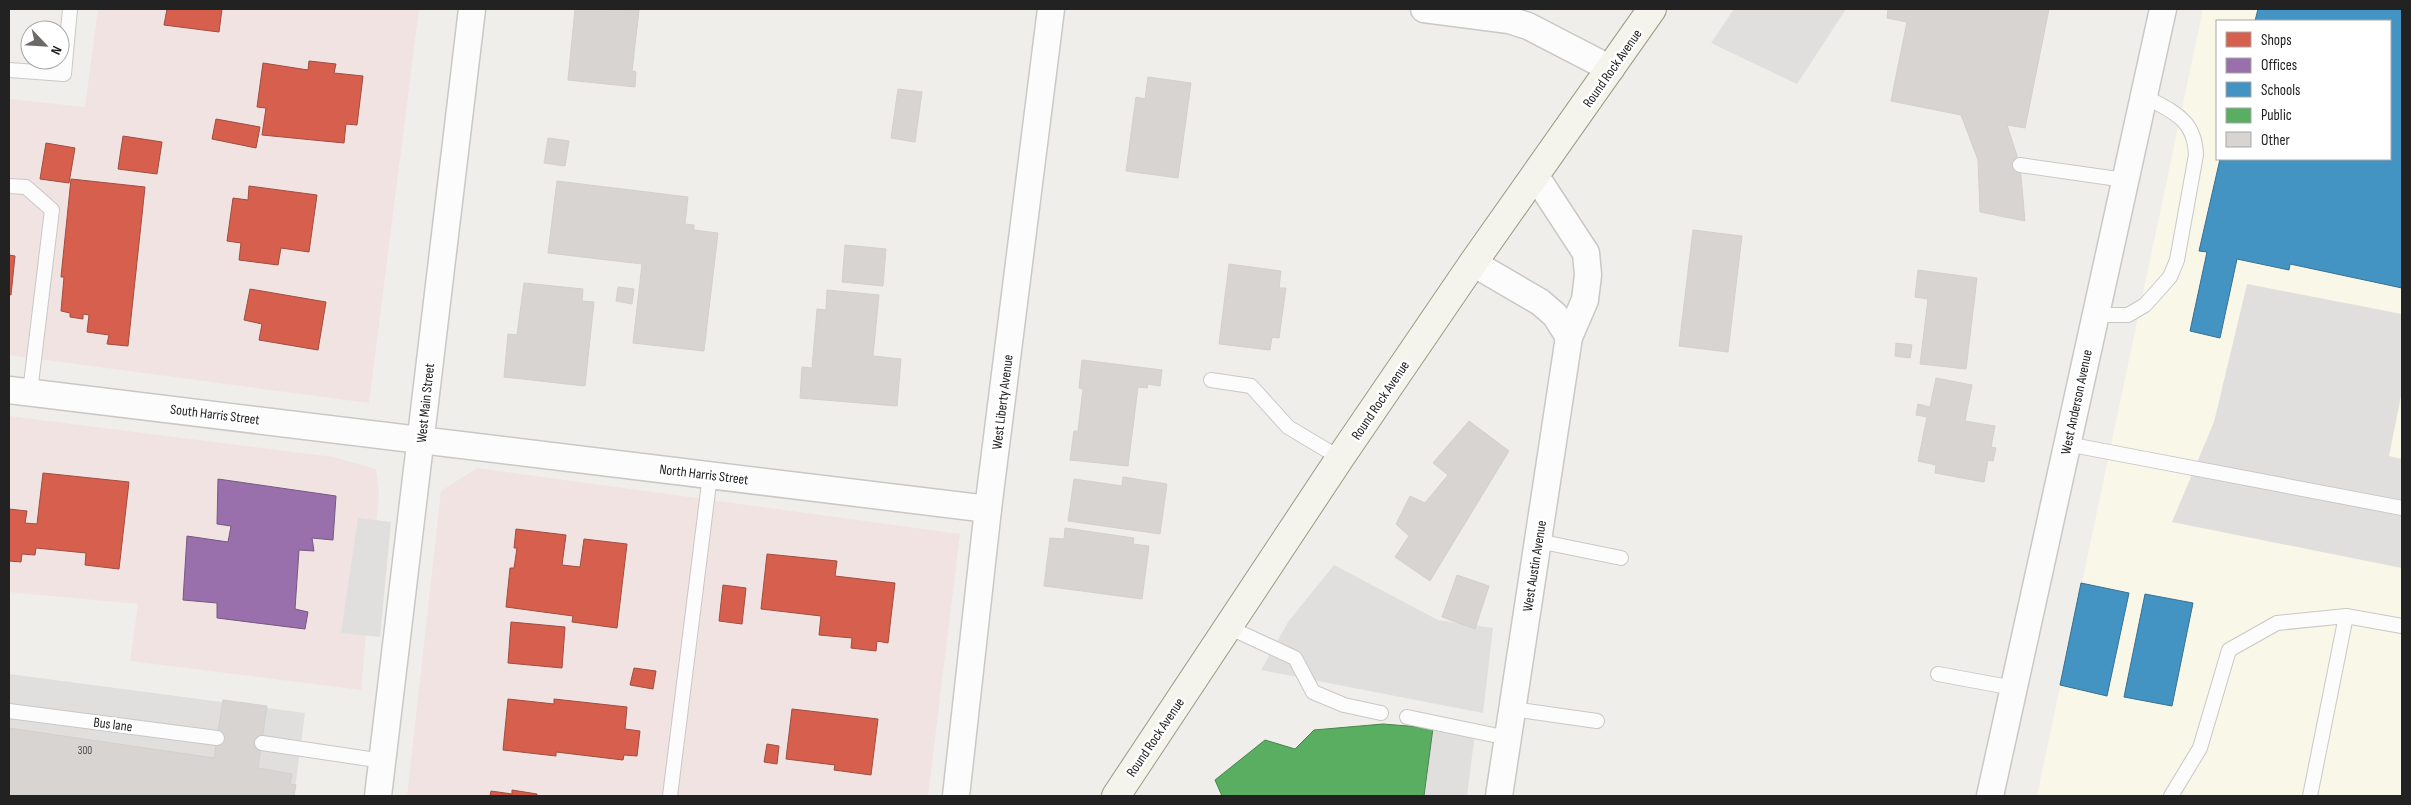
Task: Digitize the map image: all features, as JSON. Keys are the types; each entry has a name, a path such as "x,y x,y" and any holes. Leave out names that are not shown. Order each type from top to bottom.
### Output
{"street":[{"name":"West Main Street","path":"378,796 472,9"},
{"name":"West Liberty Avenue","path":"956,796 988,509 1052,9"},
{"path":"1424,9 1510,14 1528,26 1611,69"},
{"name":"Round Rock Avenue","path":"1116,796 1340,458 1473,263 1652,9"},
{"name":"West Anderson Avenue","path":"1990,796 2163,9"},
{"name":"West Austin Avenue","path":"1500,796 1569,337 1584,300 1588,275 1586,253 1535,175"},
{"path":"1473,263 1540,302 1555,314 1569,337"},
{"name":"South Harris Street","path":"20,391 421,439"},
{"name":"North Harris Street","path":"421,439 988,509"}],"lane":[{"path":"9,70 64,74 70,9"},
{"path":"2096,315 2128,315 2145,305 2170,277 2177,260 2196,155 2196,144 2193,133 2186,122 2174,112 2144,96"},
{"path":"2020,165 2125,180"},
{"path":"9,186 26,188 52,210 20,391"},
{"path":"1211,380 1251,386 1288,427 1340,458"},
{"path":"2067,444 2402,508"},
{"path":"670,796 710,475"},
{"path":"1538,542 1621,558"},
{"path":"2310,796 2346,616"},
{"path":"2172,796 2200,748 2229,650 2277,624 2346,616 2402,626"},
{"path":"1228,627 1295,658 1313,692 1344,705 1381,713"},
{"path":"1938,674 2014,688"},
{"path":"1512,709 1597,721"},
{"name":"Bus lane","path":"9,711 217,738"},
{"path":"1407,716 1508,738"},
{"path":"262,743 383,761"}],"shaded area":[{"path":"98,9 419,9 369,403 9,355 9,99 85,107"},
{"path":"1734,9 1846,9 1797,84 1711,43"},
{"path":"2203,9 2402,9 2402,796 2037,796"},
{"path":"2247,284 2402,314 2402,391 2389,456 2402,459 2402,568 2172,522 2214,422"},
{"path":"9,416 334,457 376,469 379,495 361,690 130,661 138,604 9,592"},
{"path":"477,468 960,534 928,796 407,796 441,491"},
{"path":"358,518 391,522 380,637 341,633"},
{"path":"1334,565 1438,620 1493,628 1483,713 1261,670 1288,622"},
{"path":"9,674 305,713 294,796 9,796"},
{"path":"1433,728 1475,733 1467,796 1425,796"}],"building: Shops":[{"path":"167,9 222,9 219,32 164,25"},
{"path":"309,61 336,64 334,73 363,76 357,125 346,124 344,143 262,135 266,108 257,107 263,63 308,70"},
{"path":"216,119 260,127 256,148 212,139"},
{"path":"123,136 162,142 157,174 118,169"},
{"path":"46,143 75,148 69,183 40,179"},
{"path":"71,179 145,187 128,346 107,344 109,335 87,332 89,315 83,314 83,319 70,317 70,313 61,311 64,277 61,277"},
{"path":"249,186 317,195 309,252 281,248 278,265 239,260 241,243 227,241 233,198 248,200"},
{"path":"9,255 15,256 11,295 9,294"},
{"path":"250,289 326,302 318,350 259,340 262,324 244,320"},
{"path":"43,473 129,482 119,569 85,565 86,553 36,548 35,555 22,554 21,562 9,561 9,509 27,511 25,523 37,524"},
{"path":"516,529 566,535 562,565 580,567 584,539 627,544 617,628 572,622 573,616 506,607 510,568 514,568 517,548 514,548"},
{"path":"767,554 837,561 835,576 895,583 888,643 877,641 876,651 851,648 852,638 819,635 821,616 761,609"},
{"path":"723,585 746,588 742,624 719,621"},
{"path":"511,622 565,627 562,668 508,663"},
{"path":"634,668 656,671 653,689 630,685"},
{"path":"508,699 554,704 554,699 627,707 625,729 640,731 637,756 624,755 623,760 556,752 556,756 503,750"},
{"path":"792,709 878,719 871,775 834,770 835,765 786,759"},
{"path":"767,744 779,746 777,764 764,762"},
{"path":"512,790 537,794 537,796 490,796 491,791 512,794"}],"building: Offices":[{"path":"218,479 336,496 333,540 312,538 314,551 299,550 295,609 308,612 305,629 217,618 217,603 183,600 187,536 228,542 231,526 217,524"}],"building: Schools":[{"path":"2258,9 2402,9 2402,288 2290,264 2289,270 2237,259 2220,338 2190,331 2207,252 2199,251 2220,160 2391,160 2391,20 2255,20"},
{"path":"2081,583 2129,593 2107,696 2060,685"},
{"path":"2145,594 2193,603 2172,706 2124,697"}],"building: Public":[{"path":"1383,724 1433,728 1424,796 1222,796 1215,780 1265,740 1295,749 1314,730"}],"building: Other":[{"path":"575,9 639,10 632,71 636,72 635,87 568,80"},
{"path":"1888,9 2049,9 2025,128 2007,125 2020,165 2025,221 1980,212 1978,160 1961,115 1891,101 1907,22 1887,18"},
{"path":"1148,77 1191,83 1178,178 1126,171 1136,97 1145,99"},
{"path":"898,89 922,92 915,142 891,138"},
{"path":"548,138 569,141 565,166 544,163"},
{"path":"557,181 688,197 685,224 694,225 694,230 718,233 704,351 633,343 642,264 548,253"},
{"path":"1693,230 1742,236 1728,352 1679,346"},
{"path":"845,245 886,249 883,286 842,282"},
{"path":"1229,264 1281,271 1279,288 1286,288 1279,338 1272,337 1270,350 1219,344"},
{"path":"1918,270 1977,278 1966,369 1920,364 1928,299 1915,297"},
{"path":"524,283 583,289 582,301 594,302 585,386 504,377 508,334 517,335"},
{"path":"618,287 634,289 632,304 616,301"},
{"path":"827,290 879,295 873,356 901,359 897,406 800,398 802,367 812,368 817,309 826,310"},
{"path":"1896,343 1912,345 1910,358 1895,356"},
{"path":"1082,360 1162,370 1160,386 1148,384 1147,388 1138,387 1128,466 1070,460 1074,431 1078,431 1083,389 1079,388"},
{"path":"1936,378 1972,385 1965,421 1995,426 1991,447 1996,448 1993,461 1988,460 1984,482 1935,473 1936,465 1918,461 1927,417 1916,415 1918,404 1930,407"},
{"path":"1469,421 1509,451 1430,581 1395,557 1409,536 1396,524 1410,496 1425,503 1448,475 1433,463"},
{"path":"1123,477 1167,484 1160,534 1068,521 1074,479 1122,486"},
{"path":"1065,528 1134,538 1133,544 1149,546 1142,599 1044,586 1050,538 1064,539"},
{"path":"1457,575 1489,586 1475,629 1442,617"},
{"path":"223,700 267,706 258,768 292,774 290,784 296,785 294,796 9,796 9,728 214,758"}]}
